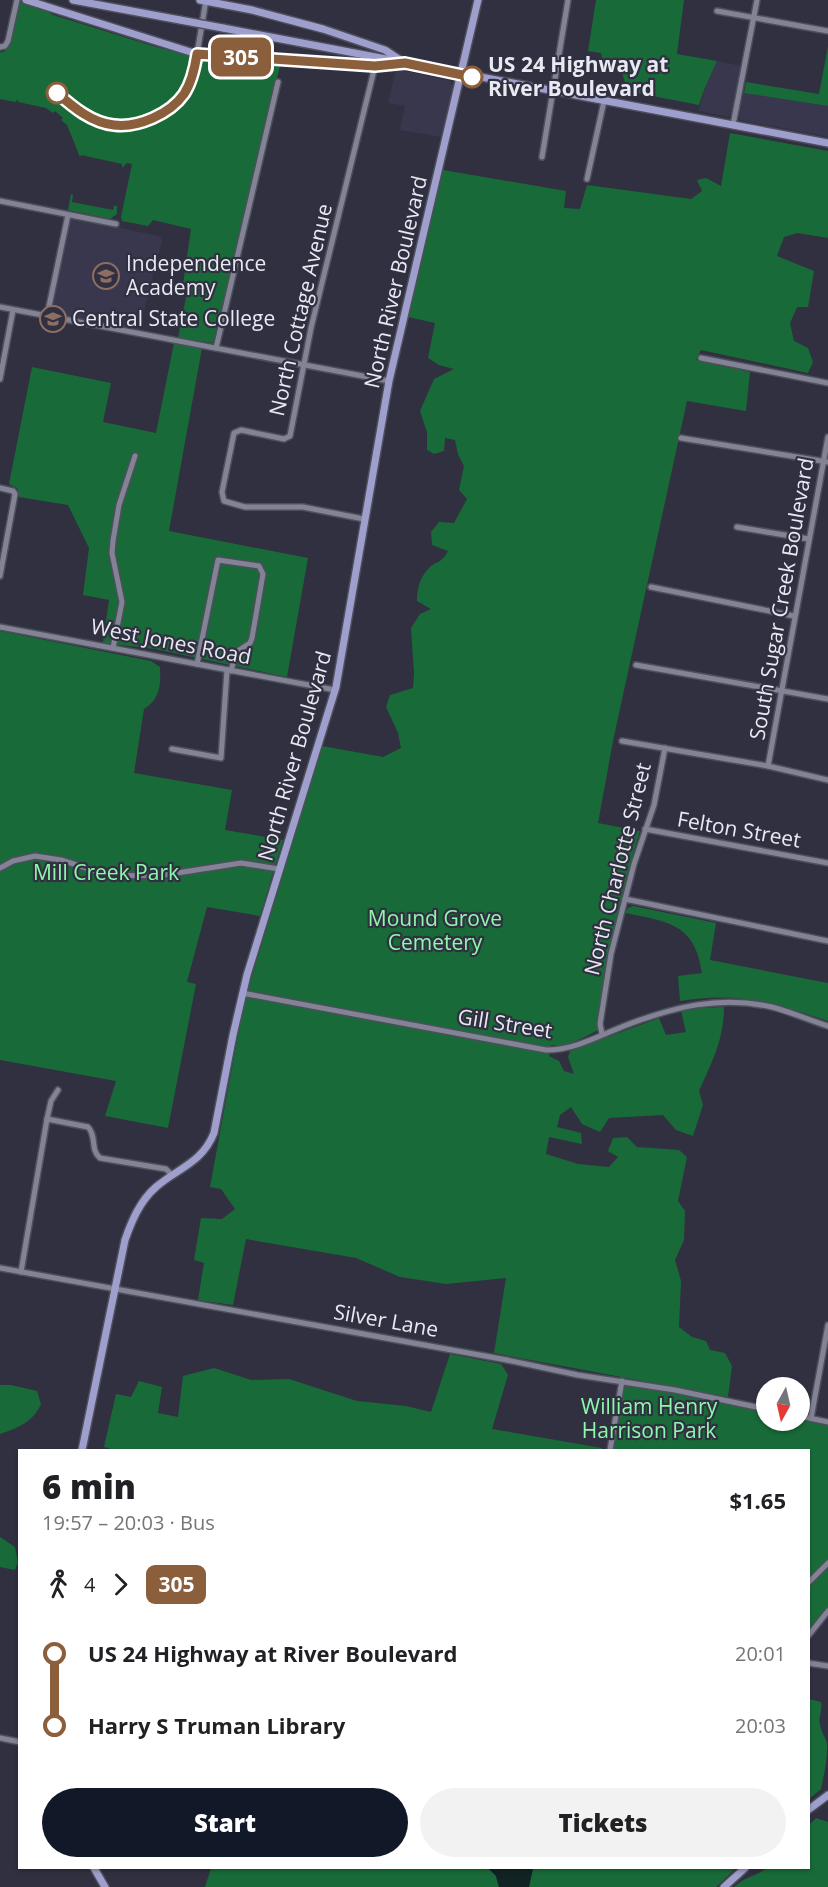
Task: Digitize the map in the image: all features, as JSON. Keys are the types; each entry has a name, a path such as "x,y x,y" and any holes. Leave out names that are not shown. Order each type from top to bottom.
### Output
{"main road":[{"path":"26,0 197,54 375,66 405,63"},
{"path":"73,0 828,143"},
{"path":"204,0 220,2 345,36 385,50 405,63"},
{"name":"North River Boulevard","path":"82,1449 125,1240 136,1213 154,1189 199,1158 214,1133 242,993 335,690 389,381 478,0"},
{"path":"810,1808 828,1795"},
{"path":"95,1869 105,1887"},
{"path":"723,1887 744,1869"}],"street":[{"path":"0,47 5,46 8,41 16,0"},
{"path":"197,54 204,0"},
{"path":"542,157 568,0"},
{"path":"733,126 757,0"},
{"path":"717,11 828,31"},
{"name":"North Cottage Avenue","path":"364,519 303,507 245,507 224,501 222,492 234,433 241,430 288,438 375,66"},
{"path":"216,348 278,82"},
{"path":"587,179 604,101"},
{"path":"0,201 116,224"},
{"path":"47,316 68,215"},
{"path":"0,307 389,381"},
{"path":"0,379 13,310"},
{"path":"701,358 828,383"},
{"name":"South Sugar Creek Boulevard","path":"768,766 794,616 826,462 828,437"},
{"path":"681,438 826,462"},
{"path":"113,648 122,602 112,553 113,541 119,505 135,456"},
{"path":"0,488 14,493 0,576"},
{"path":"737,527 809,539"},
{"path":"172,749 221,758 229,670 236,652 250,643 252,638 263,574 259,566 218,560 197,664"},
{"path":"651,587 794,616"},
{"name":"West Jones Road","path":"0,627 335,690"},
{"path":"636,665 828,699"},
{"path":"622,741 768,766 828,780"},
{"name":"North Charlotte Street","path":"603,1034 600,1024 606,982 624,899 654,805 665,748"},
{"name":"Felton Street","path":"645,829 828,863"},
{"path":"0,868 13,861 35,856 61,860 112,876 164,875 241,862 279,869"},
{"path":"624,899 828,941"},
{"name":"Gill Street","path":"242,993 546,1050 566,1048 653,1015 701,1003 726,1002 773,1008 828,1026"},
{"path":"21,1272 47,1119 51,1101 58,1090"},
{"path":"47,1119 88,1127 93,1136 95,1152 100,1158 166,1169 172,1175"},
{"name":"Silver Lane","path":"0,1268 498,1358 578,1375 675,1390 756,1407"},
{"path":"828,1325 811,1419 828,1422"},
{"path":"610,1449 622,1381"},
{"path":"810,1581 828,1563"},
{"path":"810,1634 828,1611"},
{"path":"810,1663 828,1666"},
{"path":"0,1738 18,1742"}],"shaded area":[{"path":"717,61 741,66 733,111 728,117 699,111 703,92"},
{"path":"396,69 451,82 453,90 442,137 400,130 405,106 388,103"},
{"path":"742,92 828,106 828,137 740,120 738,113"},
{"name":"Independence Academy","path":"71,218 159,236 162,240 139,330 53,315"},
{"path":"489,1869 533,1869 529,1887 499,1887 496,1876"}],"green space":[{"path":"596,0 684,0 677,54 717,61 699,105 627,91 621,68 604,65 601,53 588,51"},
{"path":"20,1 44,9 53,15 205,60 280,66 213,343 178,338 187,292 182,291 191,229 153,220 148,226 122,221 132,164 127,163 122,168 122,164 81,155 80,157 67,125 55,111 53,113 46,108 18,102 18,99 15,102 0,99 0,52 4,52 9,44"},
{"path":"828,46 828,106 744,93 746,82 819,94"},
{"name":"Mound Grove Cemetery","path":"730,133 828,151 828,238 797,233 784,237 777,256 814,271 808,307 797,307 790,323 794,341 808,348 813,362 808,373 701,350 696,360 750,372 746,411 687,401 613,741 598,823 640,831 615,926 597,1021 598,1030 570,1043 551,1045 549,1056 559,1061 564,1071 574,1074 568,1057 570,1051 659,1018 666,1035 686,1032 681,1011 724,1007 722,1030 699,1091 703,1105 693,1136 676,1130 663,1115 609,1118 600,1132 582,1124 571,1107 560,1115 557,1127 581,1133 582,1144 549,1137 546,1154 578,1164 609,1167 618,1157 608,1151 613,1138 627,1137 637,1147 679,1150 687,1157 678,1201 685,1211 684,1240 675,1260 681,1281 679,1327 692,1337 706,1341 710,1350 725,1353 732,1366 728,1397 494,1353 506,1278 446,1284 400,1277 356,1258 246,1239 233,1305 198,1300 204,1263 194,1260 201,1218 222,1219 235,1209 221,1189 210,1187 244,1002 322,746 383,757 401,748 398,733 386,707 390,695 413,688 411,628 420,614 431,609 417,601 418,587 426,571 441,560 448,551 432,545 431,532 439,522 454,523 467,499 459,490 464,466 455,440 445,438 444,451 434,454 427,450 427,432 420,411 434,379 454,369 439,365 428,358 435,323 408,317 443,170 566,191 564,208 580,209 587,185 691,199 702,191 697,180 706,178 721,186"},
{"path":"71,194 73,195 72,202 113,210 114,206 117,206 117,214 110,219 68,210"},
{"path":"174,343 202,348 169,531 308,558 287,677 155,649 103,643 109,600 83,595 89,548 68,505 19,497 17,488 9,484 32,367 111,383 103,422 156,433"},
{"name":"Mill Creek Park","path":"0,631 151,661 160,667 158,691 153,701 144,709 134,773 232,790 225,830 283,840 260,916 207,907 187,982 196,984 168,1128 105,1116 116,1081 0,1060"},
{"path":"633,906 716,923 710,960 828,983 828,1021 755,1000 720,997 680,1001 678,976 702,973 693,944 686,934 677,928 654,919 625,913"},
{"path":"450,1354 501,1364 508,1375 492,1429 602,1449 111,1449 104,1447 116,1394 131,1397 139,1381 162,1387 158,1413 178,1417 183,1376 214,1368 251,1380 289,1379 357,1401 406,1406 431,1412"},
{"name":"William Henry Harrison Park","path":"622,1381 756,1408 756,1431 810,1431 810,1418 828,1422 828,1611 810,1634 810,1449 610,1449"},
{"path":"0,1385 37,1391 41,1404 24,1424 0,1434"},
{"path":"0,1537 15,1547 18,1562 15,1570 0,1567"},
{"path":"810,1699 821,1702 821,1730 827,1743 826,1766 821,1789 810,1798"},
{"path":"816,1818 828,1822 828,1887 734,1887 764,1869 810,1869 810,1824"},
{"path":"211,1869 489,1869 496,1876 499,1887 205,1887"},
{"path":"533,1869 735,1869 716,1887 529,1887"}],"bus line":[{"name":"305","path":"57,93 88,116 114,125 139,123 159,115 173,105 184,94 194,73 197,54 375,66 405,63 472,77"}],"place":[{"name":"US 24 Highway at River Boulevard","path":"472,77"},
{"name":"Independence Academy","path":"106,276"},
{"name":"Central State College","path":"53,319"}]}
